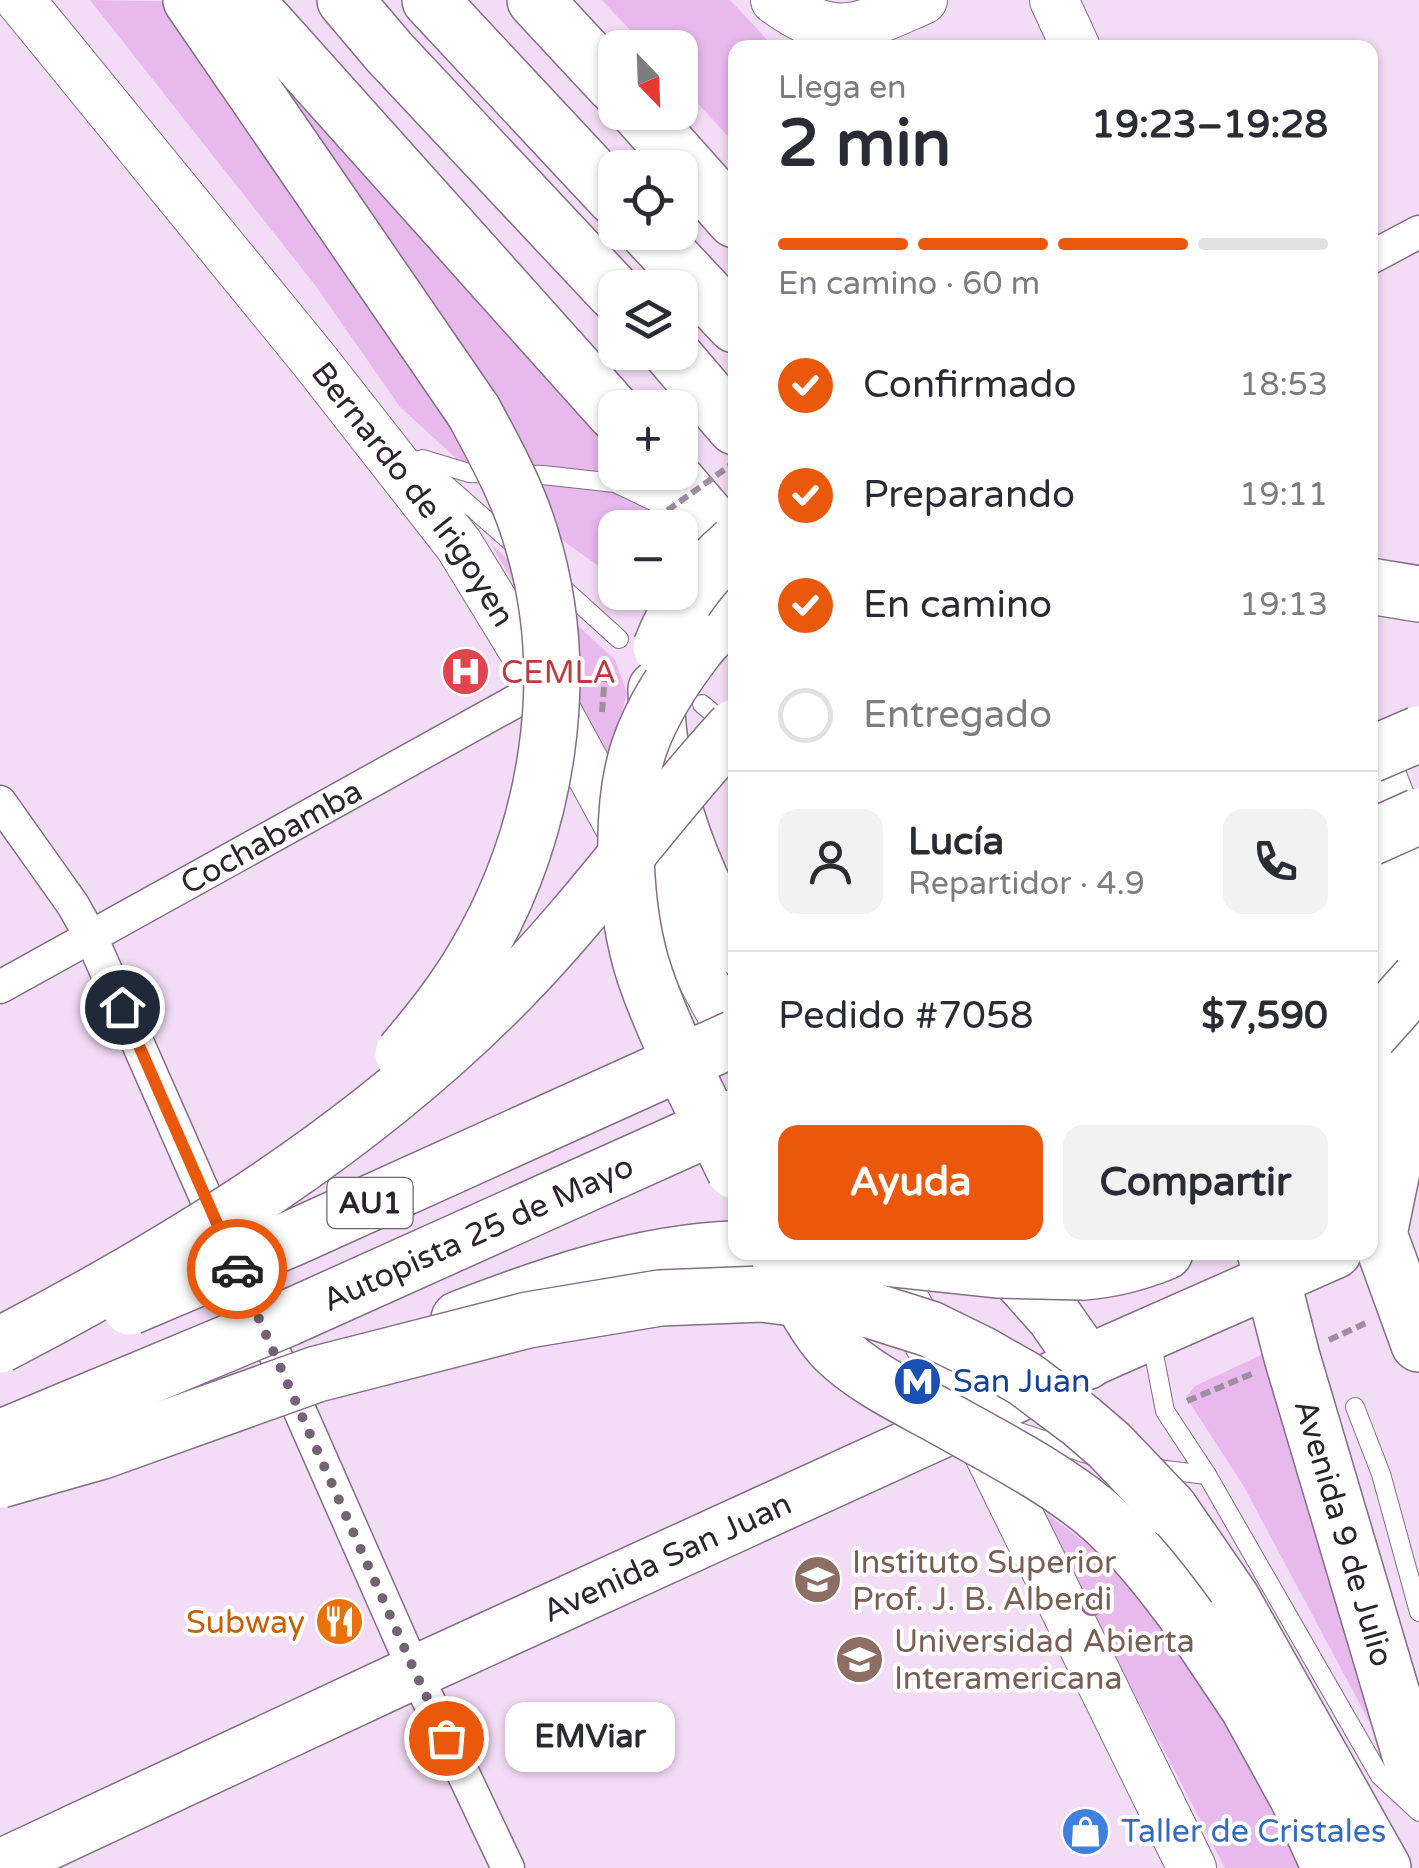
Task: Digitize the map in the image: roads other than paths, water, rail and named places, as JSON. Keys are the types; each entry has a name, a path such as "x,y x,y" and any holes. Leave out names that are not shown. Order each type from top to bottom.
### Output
{"highway":[{"path":"190,0 474,412 518,500 546,600 552,684 550,722 538,796 501,907 475,957 421,1032 307,1160"},
{"path":"245,0 598,393"},
{"path":"345,0 388,52 598,275"},
{"path":"535,0 598,68"},
{"path":"571,0 600,30"},
{"path":"584,0 605,30"},
{"path":"444,15 598,180"},
{"path":"655,130 728,212"},
{"path":"695,130 728,166"},
{"path":"665,250 728,318"},
{"path":"686,370 728,419"},
{"path":"684,490 728,540"},
{"path":"728,554 702,574 671,620 640,643 656,670 656,718 676,818 700,881 728,933"},
{"path":"1378,587 1419,594"},
{"path":"728,613 681,668 646,729 630,794 626,866 630,914 644,975 728,1157"},
{"path":"0,1345 234,1212 437,1057 511,988 571,922 705,759 724,721"},
{"path":"1378,752 1419,734"},
{"path":"1378,834 1419,816"},
{"path":"1378,844 1396,900 1400,934 1390,969 1396,1148 1378,1217"},
{"path":"1378,1008 1419,874"},
{"name":"AU1","path":"0,1358 296,1237 728,1041"},
{"name":"Autopista 25 de Mayo","path":"0,1438 288,1318 728,1120"},
{"path":"1378,1242 1412,1325"},
{"path":"0,1480 102,1451 535,1290 626,1264 728,1249"},
{"path":"781,1260 814,1321 847,1359 1077,1499 1153,1571 1248,1707 1298,1798 1330,1868"},
{"path":"903,1260 1058,1272 1111,1270 1145,1260"},
{"path":"1005,1260 1054,1316 1086,1362"},
{"name":"Avenida 9 de Julio","path":"1269,1266 1292,1357 1419,1785"},
{"path":"317,1374 528,1320 660,1298 762,1294 847,1305 930,1329 1026,1379 1110,1446 1188,1492 1232,1599 1384,1868"}],"main road":[{"name":"Avenida San Juan","path":"0,1866 1150,1334 1269,1266"}],"street":[{"name":"Bernardo de Irigoyen","path":"20,0 314,360 459,545 543,686 728,1025"},
{"path":"775,0 813,23 830,28 860,27 922,0"},
{"path":"1054,0 1072,40"},
{"path":"1378,254 1419,232"},
{"name":"Cochabamba","path":"0,987 543,686"},
{"path":"1378,767 1419,874"},
{"path":"0,802 92,937 415,1672 508,1868"},
{"path":"877,1260 971,1418 1192,1868"}],"lane":[{"path":"314,360 413,456 640,643"},
{"path":"413,456 469,473 543,474 615,482 692,520 728,543"},
{"path":"1150,1334 1164,1411 1188,1492 1380,1776 1419,1812"},
{"path":"1355,1407 1381,1474 1419,1612"},
{"path":"971,1418 1037,1437 1188,1492"}],"place":[{"name":"CEMLA","path":"466,672"},
{"name":"San Juan","path":"918,1381"},
{"name":"Instituto Superior Prof. J. B. Alberdi","path":"817,1580"},
{"name":"Subway","path":"340,1622"},
{"name":"Universidad Abierta Interamericana","path":"859,1659"},
{"name":"EMViar","path":"446,1738"},
{"name":"Taller de Cristales","path":"1086,1831"}]}
